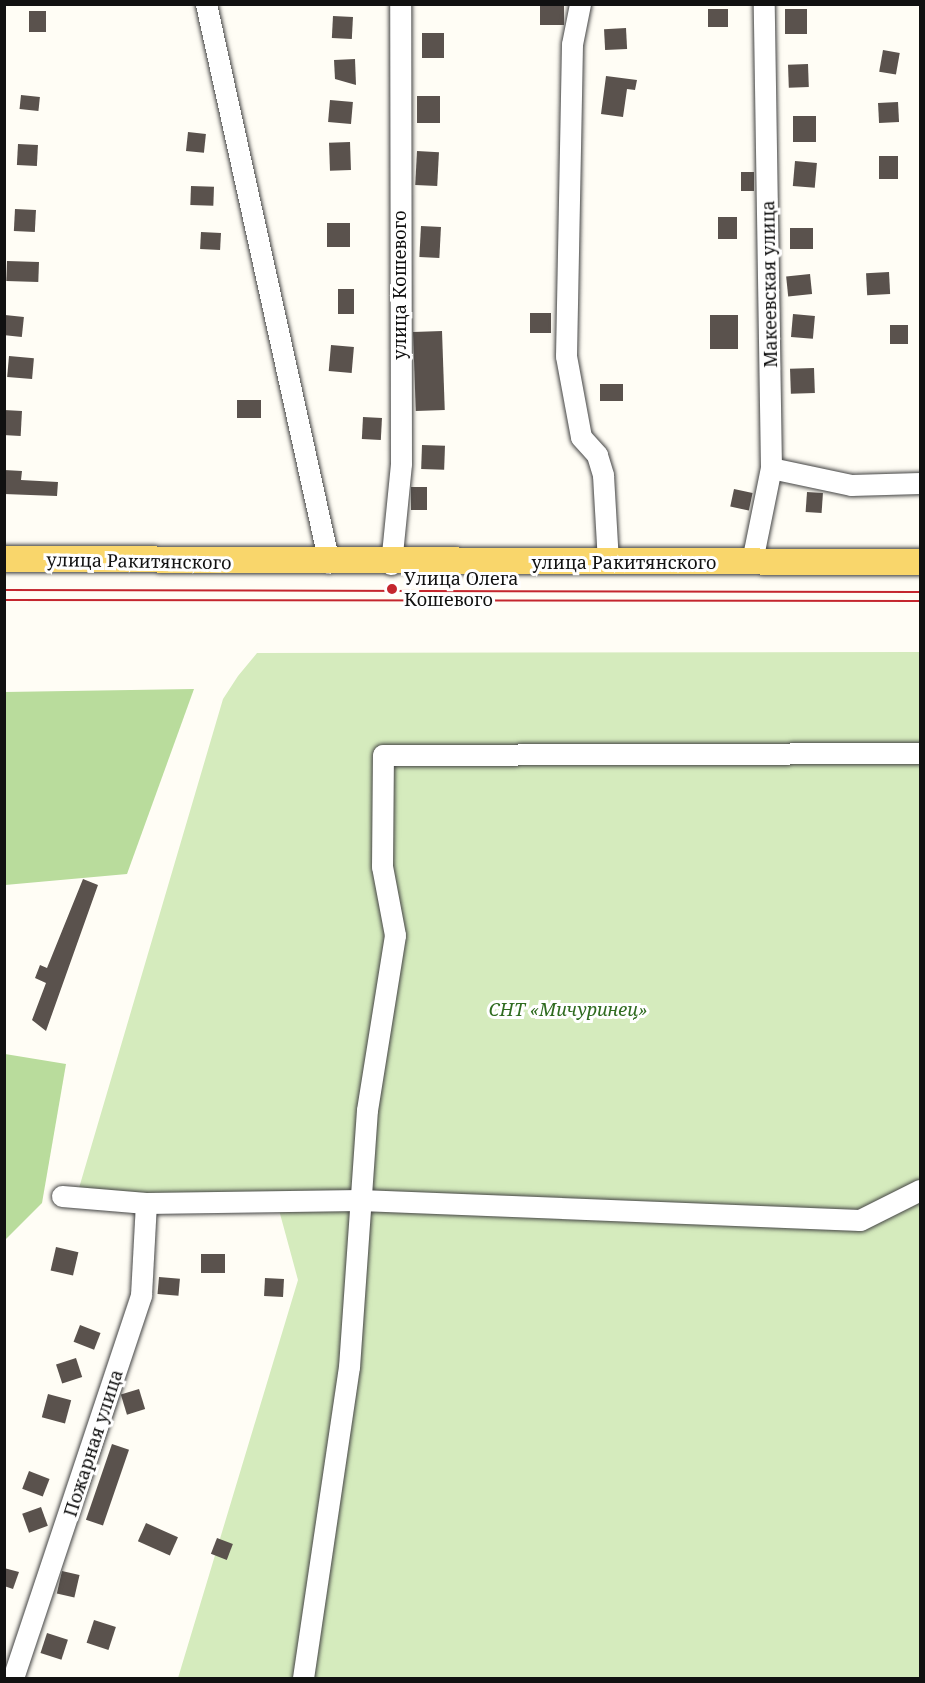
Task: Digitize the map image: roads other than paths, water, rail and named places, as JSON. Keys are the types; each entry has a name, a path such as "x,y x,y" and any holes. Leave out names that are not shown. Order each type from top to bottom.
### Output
{"main road":[{"name":"улица Ракитянского","path":"4,559 391,564 608,561 921,562"}],"street":[{"path":"206,4 329,563"},
{"name":"улица Кошевого","path":"391,564 401,463 400,4"},
{"path":"580,4 572,44 566,356 581,437 597,455 603,476 608,561"},
{"name":"Макеевская улица","path":"752,561 771,468 764,4"},
{"path":"771,468 851,485 921,483"},
{"path":"303,1678 349,1367 367,1110 395,935 382,866 383,755 921,753"},
{"path":"62,1196 146,1203 360,1200 860,1220 921,1190"},
{"name":"Пожарная улица","path":"13,1678 141,1295 146,1203"}],"tram line":[{"path":"4,590 920,592"},
{"path":"4,600 920,601"}],"place":[{"name":"Улица Олега Кошевого","path":"392,589"}],"park label":[{"name":"СНТ «Мичуринец»","path":"568,1009"}]}
